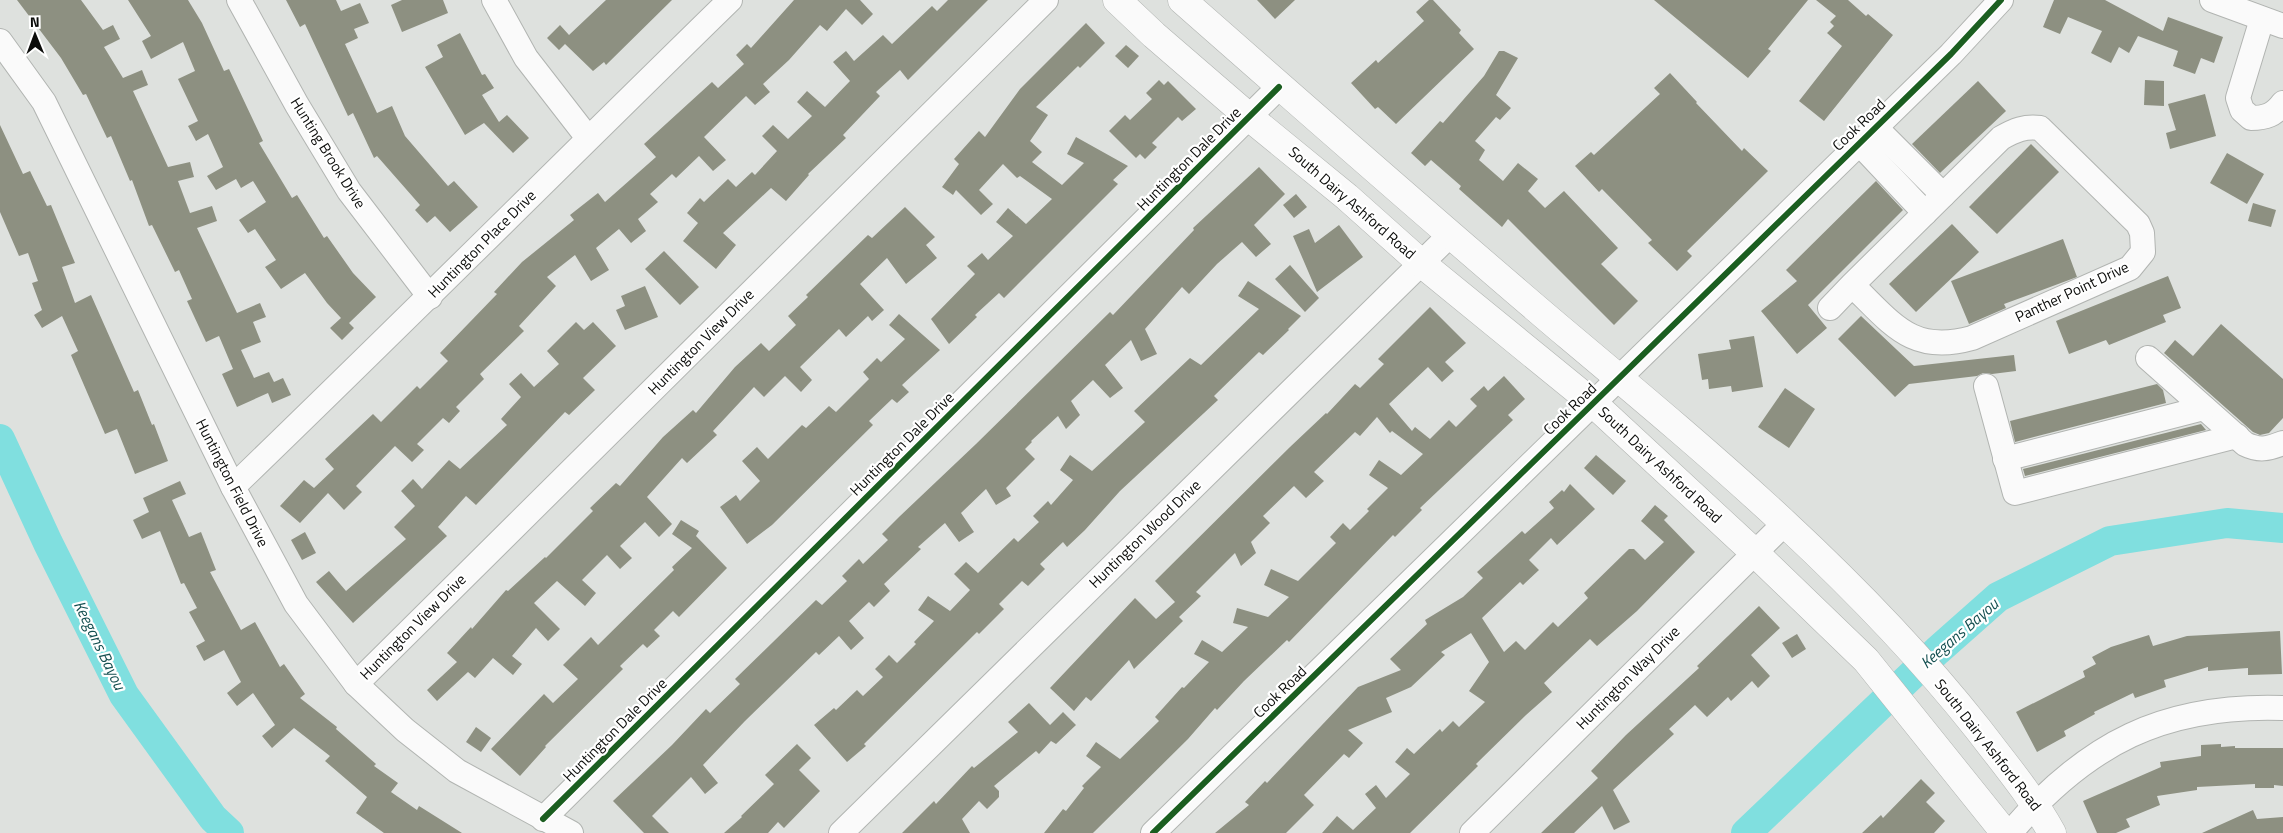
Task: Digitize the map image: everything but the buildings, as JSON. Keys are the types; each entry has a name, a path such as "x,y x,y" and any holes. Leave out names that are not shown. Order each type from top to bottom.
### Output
{"main road":[{"name":"South Dairy Ashford Road","path":"1117,0 1154,35 1249,117 1347,197 1421,263 1594,404 1755,553 1866,660 1914,717 2005,833"},
{"name":"South Dairy Ashford Road","path":"1182,0 1279,87 1785,523 1895,632 1947,690 2035,803 2052,833"}],"street":[{"name":"Hunting Brook Drive","path":"239,0 297,105 349,191 430,297"},
{"path":"494,0 526,58 588,138"},
{"name":"Huntington Place Drive","path":"233,487 430,297 588,138 730,0"},
{"name":"Huntington View Drive","path":"356,684 1046,0"},
{"name":"Cook Road","path":"1153,833 1952,54 2001,0"},
{"path":"2212,0 2272,23 2238,98 2242,110 2251,118 2266,118 2276,112 2283,103"},
{"name":"Huntington Field Drive","path":"0,41 44,102 233,487 296,604 356,684 405,730 457,771 571,833"},
{"name":"Huntington Dale Drive","path":"543,819 1279,87"},
{"name":"Panther Point Drive","path":"1830,308 1852,284 2001,138 2029,126 2040,128 2138,224 2142,233 2143,252 2130,268 1972,338 1953,344 1933,343 1915,339 1900,331 1852,284"},
{"path":"1867,135 1944,194"},
{"path":"1867,135 1925,213"},
{"name":"Huntington Wood Drive","path":"841,833 1450,235"},
{"path":"2148,358 2245,444 2256,449 2269,449 2283,443"},
{"path":"1986,386 2015,493 2237,436"},
{"path":"2005,459 2204,408"},
{"name":"Huntington Way Drive","path":"1472,833 1785,523"},
{"path":"2010,833 2035,803 2082,764 2136,731 2179,717 2220,709 2283,708"}],"waterway":[{"name":"Keegans Bayou","path":"0,439 48,543 124,695 213,818 229,833"},
{"name":"Keegans Bayou","path":"1746,833 1937,651 1998,597 2110,541 2227,523 2283,528"}],"cycle path":[{"path":"1153,833 1951,54 2001,0"},
{"path":"543,819 1279,87"}]}
